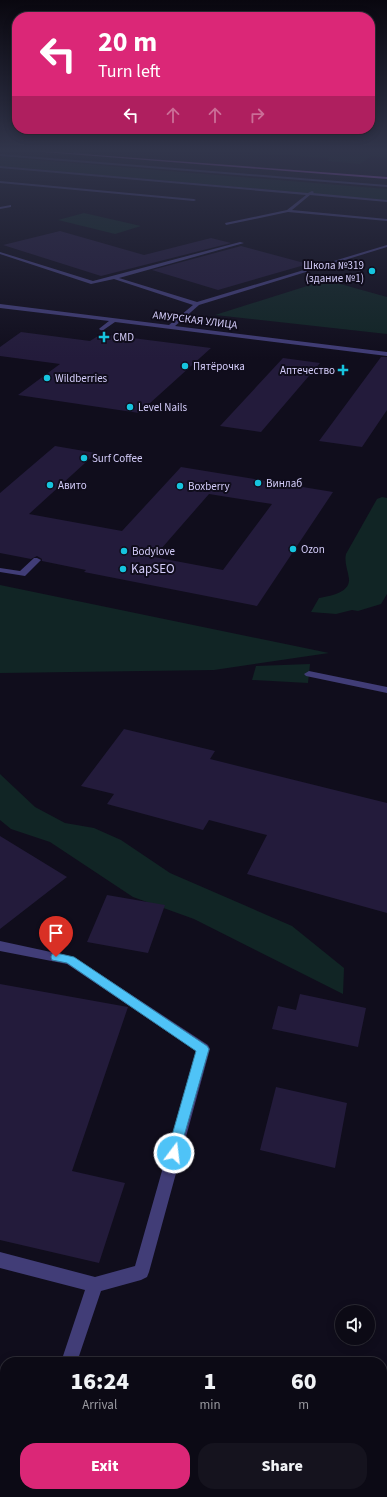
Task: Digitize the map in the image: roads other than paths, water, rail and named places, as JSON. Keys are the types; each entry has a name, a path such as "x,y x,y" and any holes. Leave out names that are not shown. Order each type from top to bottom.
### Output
{"street":[{"path":"226,224 246,220"},
{"path":"0,253 93,283 242,243"},
{"path":"170,327 197,304 387,246"},
{"path":"114,278 197,304"},
{"name":"АМУРСКАЯ УЛИЦА","path":"0,306 387,354"},
{"path":"102,329 114,320"},
{"path":"0,570 22,574 37,560"},
{"path":"309,674 387,690"},
{"path":"358,695 363,685"},
{"path":"0,946 70,960 203,1049 141,1272 95,1285 0,1260"},
{"path":"71,1357 95,1285"}],"place":[{"name":"Школа №319 (здание №1)","path":"372,271"},
{"name":"CMD","path":"104,337"},
{"name":"Пятёрочка","path":"185,366"},
{"name":"Аптечество","path":"343,370"},
{"name":"Wildberries","path":"47,378"},
{"name":"Level Nails","path":"130,407"},
{"name":"Surf Coffee","path":"84,458"},
{"name":"Винлаб","path":"258,483"},
{"name":"Авито","path":"50,485"},
{"name":"Boxberry","path":"180,486"},
{"name":"Ozon","path":"293,549"},
{"name":"Bodylove","path":"124,551"},
{"name":"KapSEO","path":"123,569"}]}
